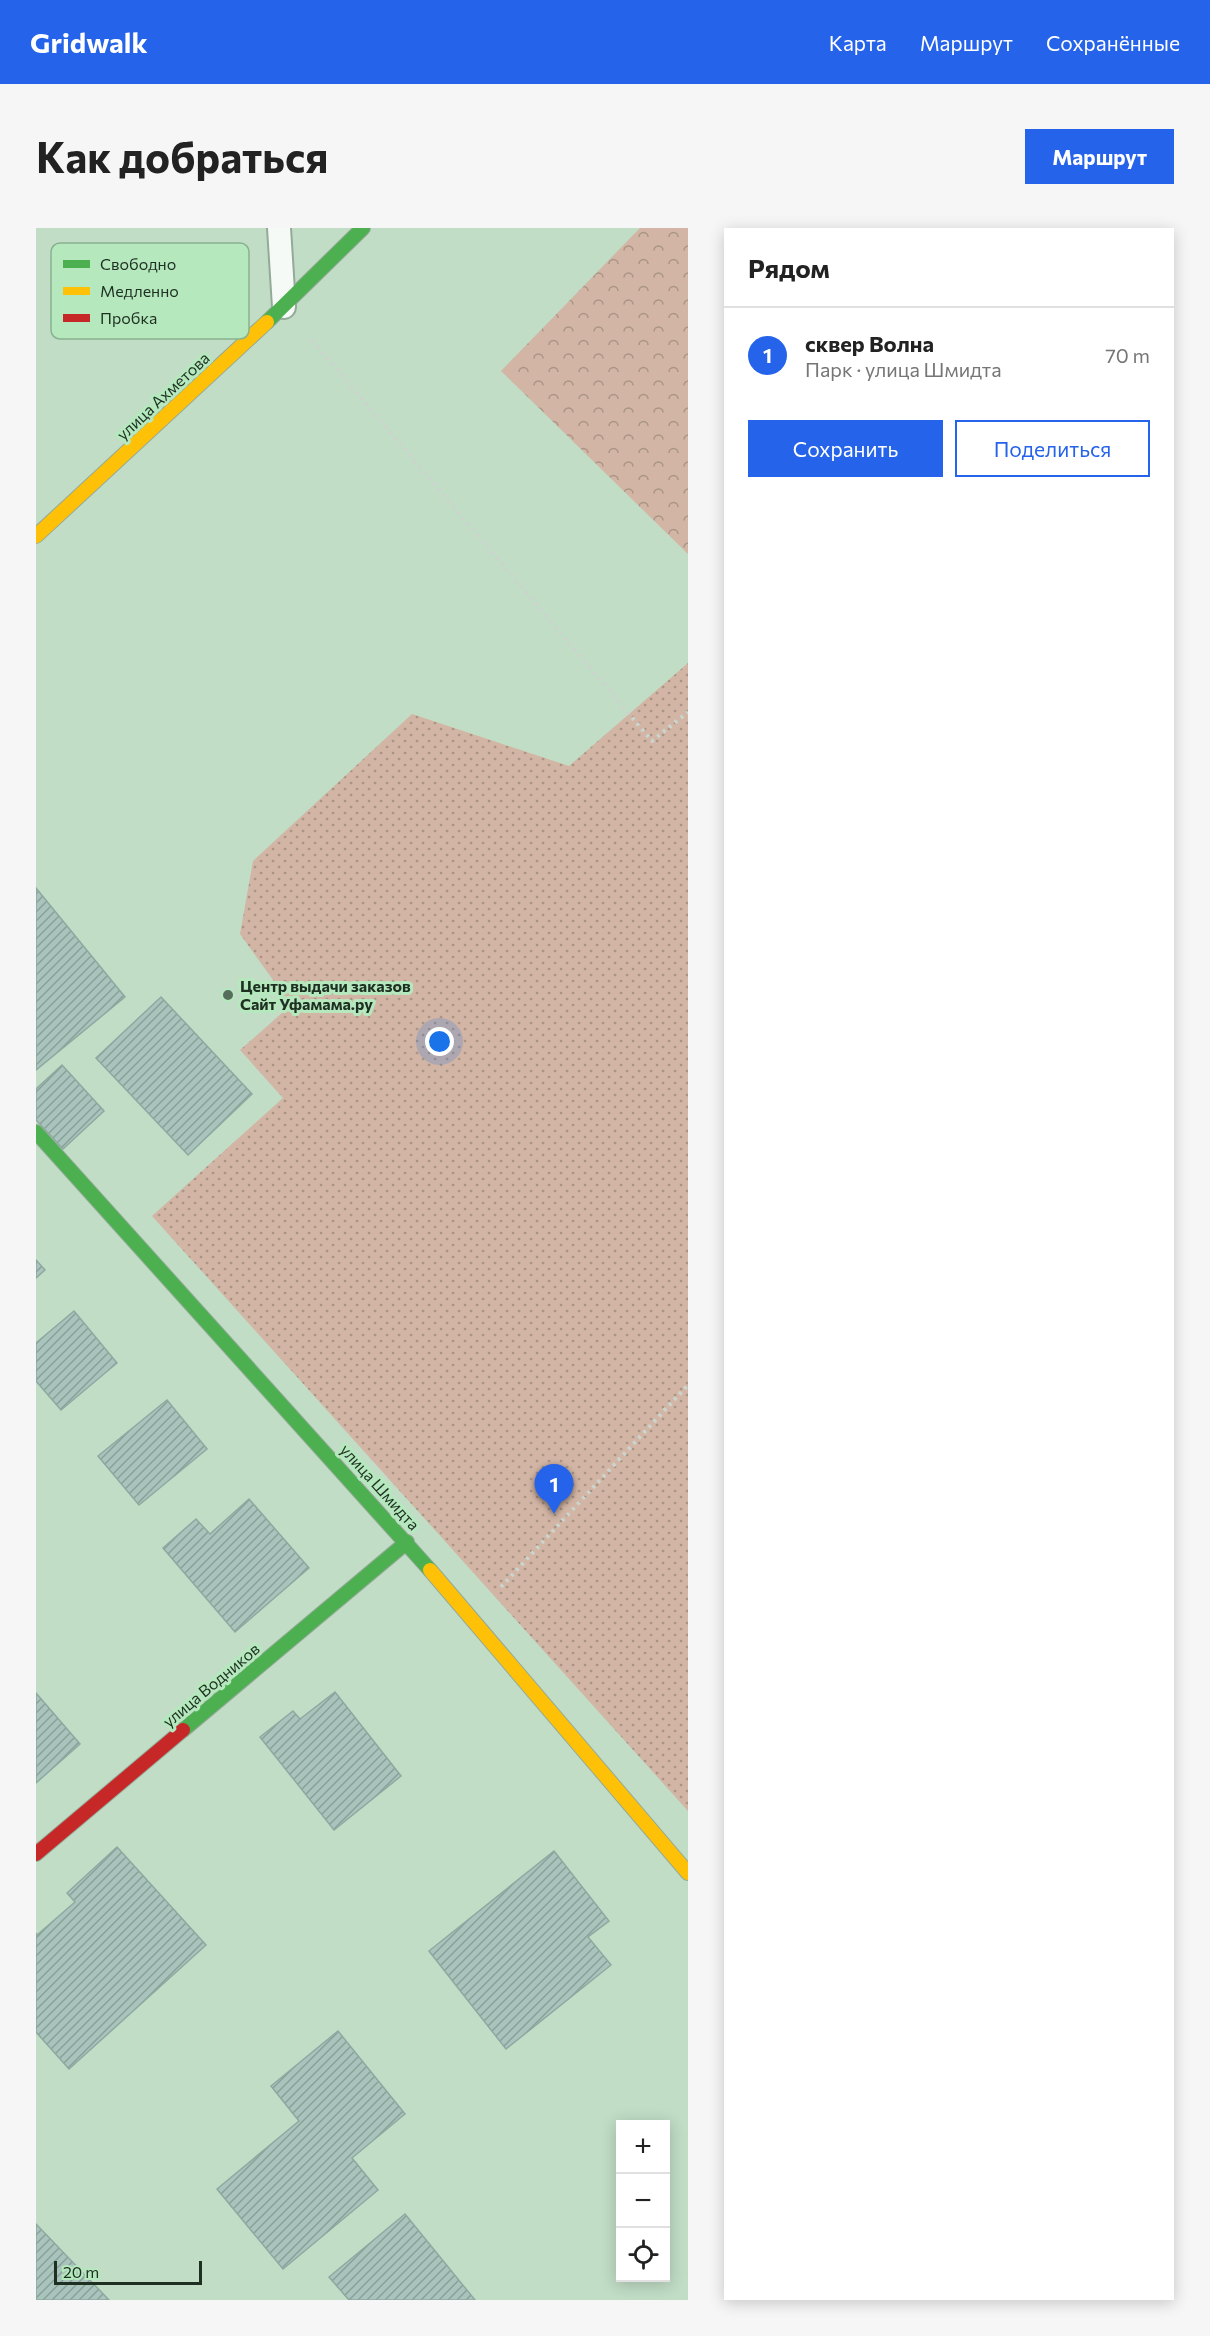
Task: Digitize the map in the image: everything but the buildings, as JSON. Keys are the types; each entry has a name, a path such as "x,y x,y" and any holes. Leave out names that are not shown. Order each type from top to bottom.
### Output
{"street":[{"name":"улица Ахметова","path":"36,536 284,307 363,228"},
{"name":"улица Шмидта","path":"36,1132 407,1542 688,1872"},
{"name":"улица Водников","path":"36,1854 407,1542"}],"lane":[{"path":"279,228 284,307"}],"path":[{"path":"284,307 652,741 688,712"},
{"path":"472,1618 688,1385"}],"green space":[{"path":"640,228 688,228 688,554 501,371"},
{"path":"688,663 688,1811 152,1216 283,1098 240,1050 291,1005 240,934 253,861 412,714 569,766"}],"traffic: fast":[{"path":"267,322 363,228"},
{"path":"36,1132 430,1570"},
{"path":"183,1730 407,1542"}],"traffic: slow":[{"path":"249,339 267,322"},
{"path":"36,536 249,339"},
{"path":"430,1570 688,1873"}],"traffic: jam":[{"path":"36,1854 183,1730"}],"place":[{"name":"Центр выдачи заказов Сайт Уфамама.ру","path":"228,995"},
{"name":"сквер Волна","path":"554,1514"}]}
